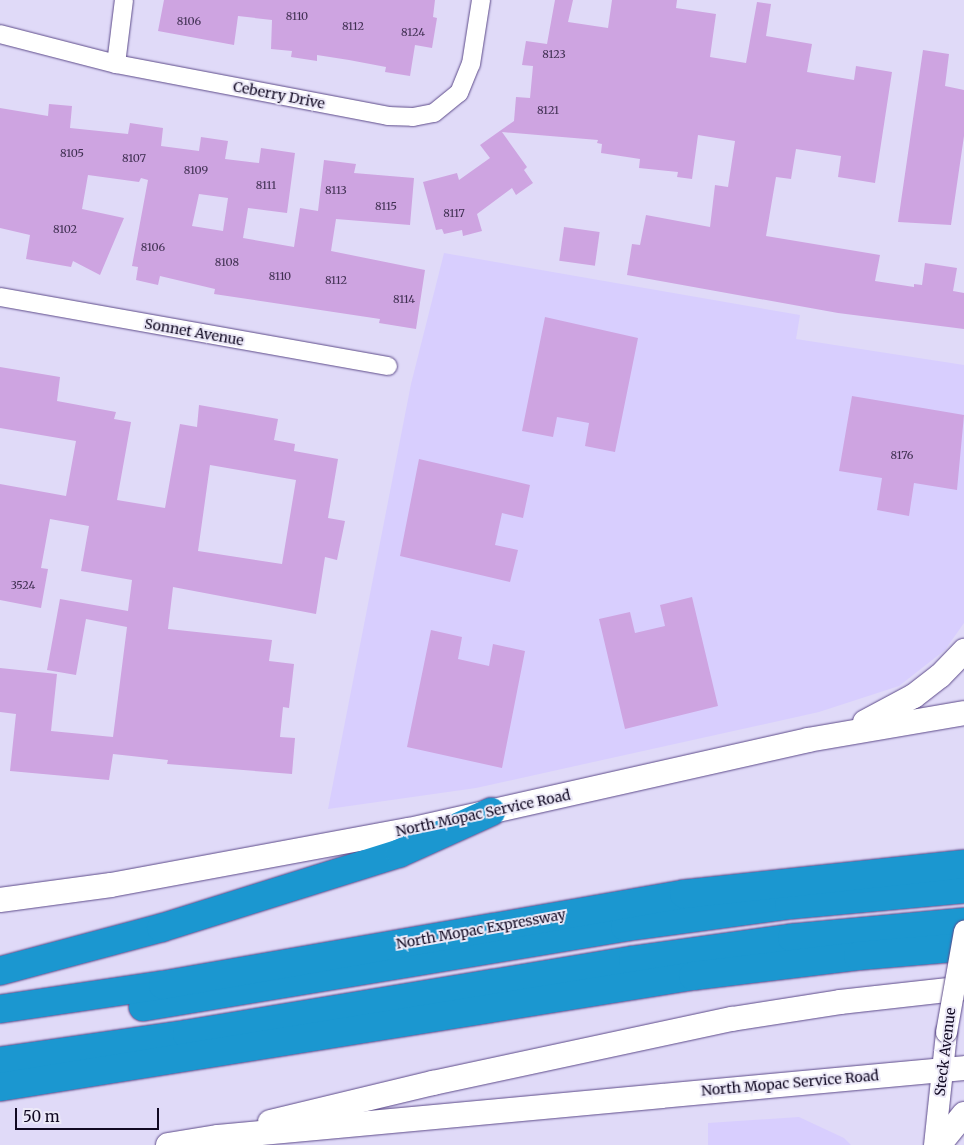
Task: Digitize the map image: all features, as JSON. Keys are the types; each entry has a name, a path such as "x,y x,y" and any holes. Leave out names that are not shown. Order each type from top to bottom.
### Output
{"highway":[{"path":"0,971 162,928 400,853 491,812"},
{"name":"North Mopac Expressway","path":"0,1009 164,985 684,894 964,864"},
{"path":"0,1028 181,1002 626,927 789,905 964,889"},
{"path":"0,1061 187,1034 633,960 792,938 964,922"},
{"path":"0,1087 693,976 858,956 964,947"}],"main road":[{"path":"844,733 914,696 940,676 964,651"},
{"name":"North Mopac Service Road","path":"0,900 111,885 491,812 844,733 964,714"},
{"path":"218,1137 296,1114 732,1019 840,1002 964,988"},
{"name":"North Mopac Service Road","path":"168,1145 218,1137 953,1068"},
{"path":"940,1145 964,1114"}],"street":[{"path":"116,64 124,0"},
{"name":"Ceberry Drive","path":"0,34 116,64 388,116 413,117 434,113 459,93 471,64 481,0"},
{"name":"Sonnet Avenue","path":"0,297 388,366"},
{"name":"Steck Avenue","path":"934,1145 953,1068 946,1032 964,930"}],"shaded area":[{"path":"444,253 800,315 796,339 964,365 964,623 945,650 899,686 819,712 476,788 328,809 411,384"},
{"path":"799,1117 844,1138 851,1145 708,1145 708,1123"}],"building":[{"path":"164,0 435,0 433,17 437,18 432,48 415,45 410,76 385,72 386,67 317,55 317,61 291,57 292,51 271,49 272,20 238,16 234,45 158,31"},
{"path":"555,0 573,0 568,22 608,28 612,0 677,0 676,8 716,14 710,57 746,63 757,2 771,4 766,36 812,44 807,72 854,80 856,66 892,72 875,183 838,177 841,156 796,149 791,179 776,177 766,236 880,255 875,281 914,287 914,284 922,285 925,263 957,268 953,291 964,293 964,329 838,313 627,275 632,244 640,245 646,215 710,227 715,185 728,187 735,141 698,135 692,179 677,177 678,172 639,168 640,159 601,153 602,144 597,143 598,140 502,132 527,167 524,170 533,183 516,195 512,188 477,214 482,231 463,236 462,230 444,234 442,229 436,230 423,182 457,173 459,180 490,158 480,145 514,121 516,97 530,98 533,66 522,65 526,41 547,44"},
{"path":"923,50 949,54 945,86 964,90 964,136 951,225 898,222"},
{"path":"49,104 72,106 70,128 128,134 130,123 163,128 161,146 199,151 201,137 228,141 225,159 259,163 261,148 295,153 287,213 248,208 243,238 294,247 300,208 318,211 324,160 356,164 354,173 414,178 410,225 336,219 331,251 425,270 416,329 379,323 380,319 214,294 215,289 160,276 158,285 136,280 138,267 132,266 148,180 141,178 139,182 88,175 82,209 124,218 100,275 73,261 71,267 26,259 30,235 0,228 0,108 48,116","holes":["199,194 228,198 223,231 192,226"]},
{"path":"564,227 600,232 595,266 559,261"},
{"path":"545,317 638,338 615,452 585,446 589,423 557,417 553,437 522,431"},
{"path":"0,367 60,377 57,401 116,412 114,419 131,422 117,500 165,508 180,424 197,427 199,405 278,419 274,440 295,444 294,451 338,459 328,518 345,521 337,560 325,557 316,614 173,587 168,629 272,640 269,661 294,664 289,708 283,707 280,737 295,738 292,774 167,764 168,760 113,754 109,780 10,771 16,714 0,712 0,668 57,674 51,731 113,737 127,627 86,619 76,675 47,670 60,599 128,611 132,580 81,571 89,526 50,519 41,568 48,569 41,608 0,600 0,484 66,496 76,441 0,428","holes":["210,465 296,480 282,564 198,551"]},
{"path":"852,396 964,415 957,490 914,483 909,516 877,510 882,478 839,471"},
{"path":"419,459 530,485 523,518 502,513 495,545 518,550 510,582 400,556"},
{"path":"692,597 718,706 625,729 599,619 630,612 635,633 665,626 660,605"},
{"path":"431,630 462,637 458,659 489,666 493,644 525,651 502,768 407,747"}]}
